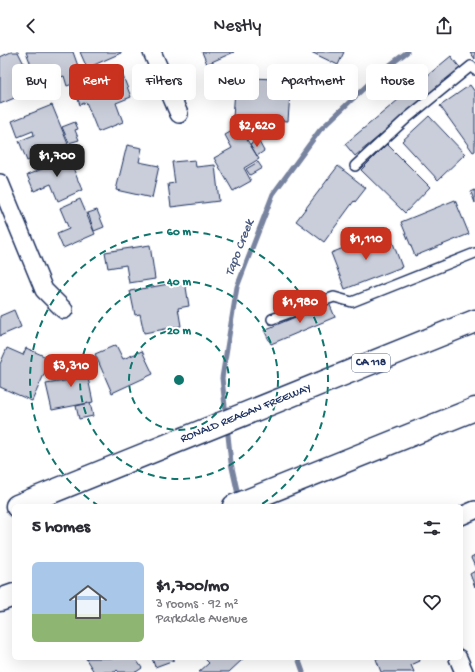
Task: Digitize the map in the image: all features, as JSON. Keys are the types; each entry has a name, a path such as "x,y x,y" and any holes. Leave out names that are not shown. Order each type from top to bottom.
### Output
{"highway":[{"name":"RONALD REAGAN FREEWAY","path":"22,504 475,321"},
{"path":"239,504 475,409"},
{"path":"0,513 12,508"},
{"path":"0,600 12,595"}],"street":[{"path":"152,52 180,114"},
{"path":"0,183 44,290 64,310"},
{"path":"463,515 475,510"},
{"path":"459,660 464,672"}],"lane":[{"path":"355,166 407,118 471,66 475,70"},
{"path":"272,319 334,297 352,302 475,253"}],"building":[{"path":"11,52 18,52 24,64 12,64 12,99 0,104 0,57"},
{"path":"26,52 73,52 77,64 69,64 69,85 67,86 64,76 61,77 61,64 31,64"},
{"path":"80,52 121,52 96,64 85,64"},
{"path":"202,52 234,52 207,64"},
{"path":"311,52 344,52 338,64"},
{"path":"470,52 475,52 475,59"},
{"path":"451,56 461,69 428,96 428,75"},
{"path":"259,78 267,79 267,100 290,100 288,121 233,118 234,100 259,100"},
{"path":"124,79 131,97 124,100"},
{"path":"470,85 475,92 475,151 473,152 440,106"},
{"path":"78,100 124,100 116,103 123,122 98,132 86,102 80,105"},
{"path":"398,100 423,100 355,156 345,144"},
{"path":"52,105 68,144 27,161 19,141 34,135 33,131 18,137 12,121"},
{"path":"429,116 465,154 438,180 402,141"},
{"path":"75,122 78,129 75,130 79,140 69,143 62,127"},
{"path":"239,127 259,159 244,168 251,181 233,191 214,158 232,148 225,135"},
{"path":"258,140 264,151 257,156 250,144"},
{"path":"387,144 430,187 405,213 361,170"},
{"path":"127,145 142,148 139,162 159,166 152,198 116,190"},
{"path":"67,153 82,190 58,201 51,184 34,191 27,175 57,163 55,158"},
{"path":"195,160 196,167 215,165 219,201 171,207 168,184 175,183 172,162"},
{"path":"258,162 262,168 250,175 246,169"},
{"path":"338,166 366,188 355,202 354,201 324,242 296,221"},
{"path":"475,190 475,203 471,192"},
{"path":"80,199 95,234 63,248 57,234 69,229 60,208"},
{"path":"455,200 469,234 415,256 401,222"},
{"path":"97,210 104,227 94,231 88,213"},
{"path":"390,235 402,267 345,289 331,253 351,245 353,249"},
{"path":"150,245 155,279 129,283 126,265 108,268 105,252"},
{"path":"185,281 189,306 178,308 181,326 144,333 140,314 135,315 130,291"},
{"path":"329,303 335,317 271,344 264,330"},
{"path":"14,310 21,327 0,336 0,316"},
{"path":"116,345 123,359 142,351 153,374 112,393 95,354"},
{"path":"7,348 23,355 26,348 51,359 32,401 0,387 0,364"},
{"path":"84,359 93,402 52,410 46,384 70,380 66,363"},
{"path":"90,403 93,416 79,419 76,406"},
{"path":"475,556 475,567 471,558"},
{"path":"475,571 475,587 470,574"},
{"path":"87,660 136,660 142,668 136,672 119,672 117,670 115,672 94,672"},
{"path":"153,660 174,660 155,667"},
{"path":"206,660 242,660 229,672 199,672 209,663"},
{"path":"376,660 420,661 411,665 414,672 381,672"}],"waterway":[{"name":"Tapo Creek","path":"226,416 222,378 237,287 273,194 320,130 382,71 407,52"},
{"name":"Tapo Creek","path":"227,426 231,463 239,499"},
{"name":"Tapo Creek","path":"299,660 303,672"}]}
